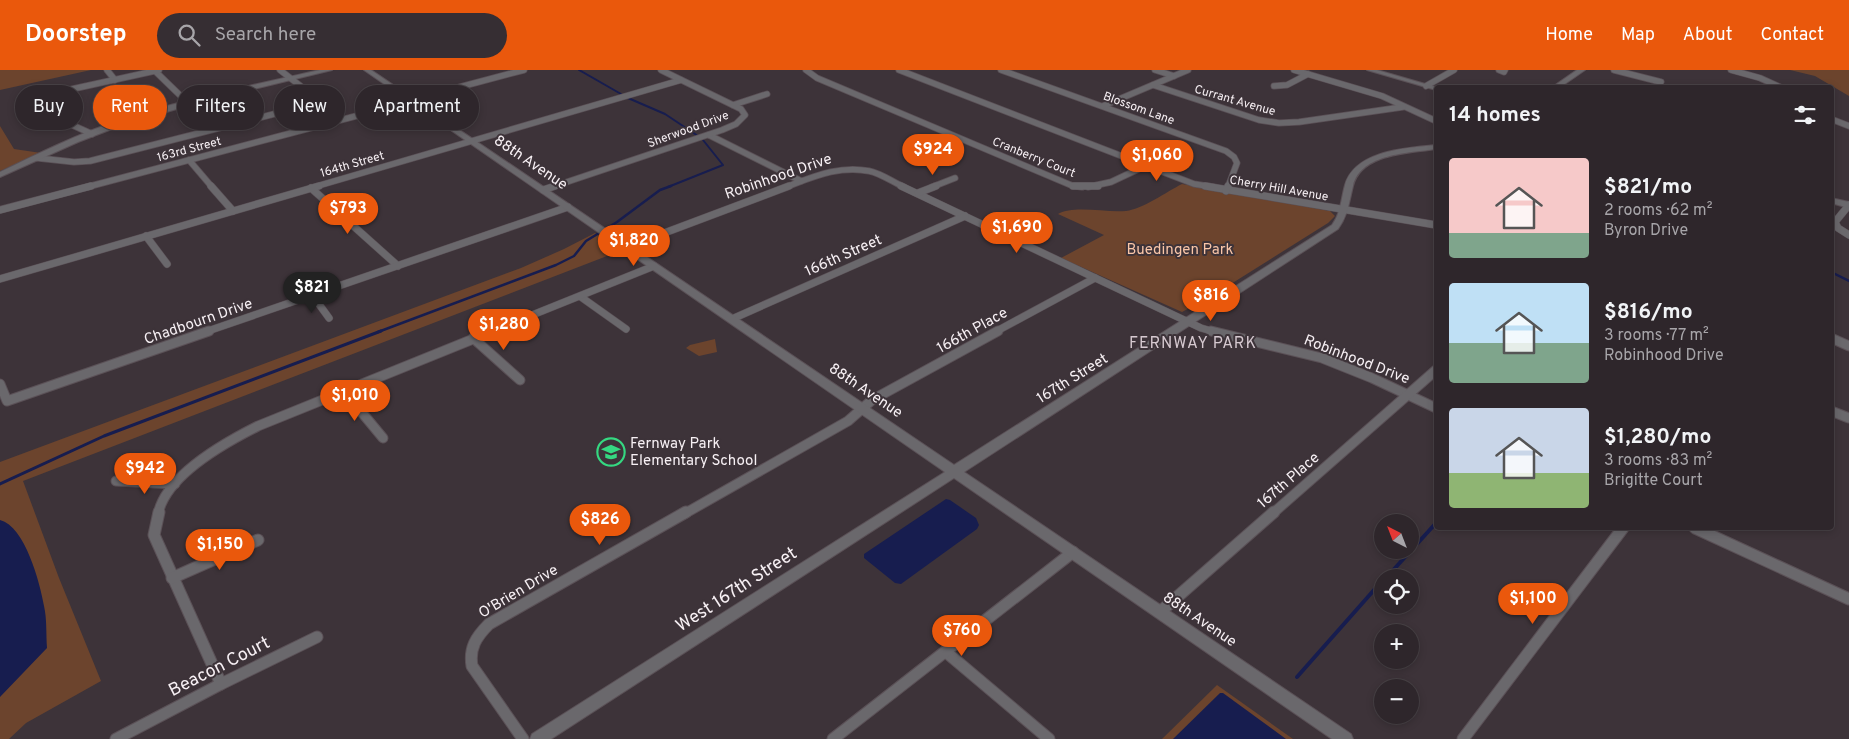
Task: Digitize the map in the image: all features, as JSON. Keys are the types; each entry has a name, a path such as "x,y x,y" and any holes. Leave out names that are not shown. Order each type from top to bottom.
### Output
{"street":[{"path":"107,70 114,80"},
{"path":"92,134 78,131 68,124 45,95 157,70 177,92"},
{"path":"37,158 74,162 90,161 321,102 280,70"},
{"path":"264,86 329,70"},
{"name":"88th Avenue","path":"367,70 389,85"},
{"name":"163rd Street","path":"470,85 524,70"},
{"name":"Sherwood Drive","path":"543,190 709,135 743,120 745,115 733,105 661,70"},
{"name":"Cranberry Court","path":"806,70 826,82 1073,186 1090,188 1102,186 1145,166"},
{"name":"Cherry Hill Avenue","path":"899,70 1194,184 1344,211 1434,225"},
{"name":"Blossom Lane","path":"1001,70 1231,154 1237,164 1226,190"},
{"path":"1155,70 1174,76"},
{"path":"1103,106 1188,70"},
{"path":"1294,70 1382,96 1434,120"},
{"path":"1370,70 1434,88"},
{"path":"1426,86 1454,70"},
{"path":"1561,85 1582,70"},
{"path":"1614,70 1661,82"},
{"path":"1731,70 1760,78 1775,85"},
{"path":"1274,86 1287,85 1308,74"},
{"name":"164th Street","path":"0,279 681,80"},
{"name":"Currant Avenue","path":"1153,85 1259,120 1279,123 1299,122 1403,106"},
{"path":"733,105 767,94"},
{"path":"0,175 121,122 177,107"},
{"name":"163rd Street","path":"0,210 355,116"},
{"path":"1834,120 1849,126"},
{"name":"88th Avenue","path":"454,130 1345,739"},
{"path":"709,135 801,181"},
{"name":"167th Street","path":"954,471 1334,227 1342,218 1352,177 1361,166 1387,155 1434,147"},
{"path":"189,160 233,211"},
{"name":"Robinhood Drive","path":"627,247 832,170 860,169 874,172 1187,322 1219,334 1307,353 1434,407"},
{"path":"918,193 955,178"},
{"path":"311,188 398,266"},
{"path":"1834,201 1849,205 1835,222 1838,228 1849,235"},
{"name":"Chadbourn Drive","path":"0,384 7,401 568,207"},
{"name":"166th Street","path":"732,319 965,216"},
{"path":"146,236 167,264"},
{"path":"221,684 154,535 160,506 175,484 200,461 244,433 473,338 581,297 654,266"},
{"name":"166th Place","path":"864,409 872,400 1094,278"},
{"path":"313,296 329,318"},
{"path":"581,297 626,329"},
{"path":"473,338 520,380"},
{"path":"1834,339 1849,346"},
{"name":"167th Place","path":"1160,612 1434,372"},
{"path":"344,391 383,438"},
{"name":"O'Brien Drive","path":"523,739 472,666 471,648 475,637 482,630 503,614 848,421 864,409"},
{"path":"1834,412 1849,418"},
{"name":"West 167th Street","path":"538,739 954,471"},
{"path":"116,481 175,484"},
{"path":"1464,739 1621,530"},
{"path":"1699,530 1849,598"},
{"path":"172,578 258,540"},
{"path":"833,739 1073,552"},
{"name":"Beacon Court","path":"116,739 221,684 317,637"},
{"path":"946,652 1049,739"}],"green space":[{"path":"0,70 91,70 23,85 15,85 15,87 0,90"},
{"path":"1790,70 1849,70 1849,96 1834,87 1834,85 1830,85 1815,76"},
{"path":"0,126 14,149 41,153 0,171"},
{"name":"Buedingen Park","path":"1182,184 1330,211 1335,216 1328,223 1207,299 1182,312 1061,258 1104,235 1058,214 1073,210 1133,210"},
{"path":"595,233 620,251 23,481 59,578 101,681 26,723 9,739 0,739 0,462 521,268"},
{"path":"715,339 717,352 699,356 686,348 690,345"},
{"path":"1217,685 1293,739 1162,739"}],"shaded area":[{"path":"946,499 976,518 979,525 977,529 901,584 895,583 864,558 864,554"},
{"path":"0,520 9,524 17,533 35,570 45,611 47,648 0,697"},
{"path":"1220,693 1223,693 1286,739 1173,739"}],"waterway":[{"path":"579,70 621,94"},
{"path":"628,98 665,114 698,136"},
{"path":"668,187 723,165 703,140"},
{"path":"378,332 556,265 574,256 586,241 617,222 660,190 671,186"},
{"path":"1834,274 1849,281"},
{"path":"0,484 104,436 381,331"},
{"path":"1394,569 1434,525"},
{"path":"1297,677 1374,590"}],"place":[{"name":"Fernway Park Elementary School","path":"611,452"}],"district":[{"name":"FERNWAY PARK","path":"1193,342"}]}
